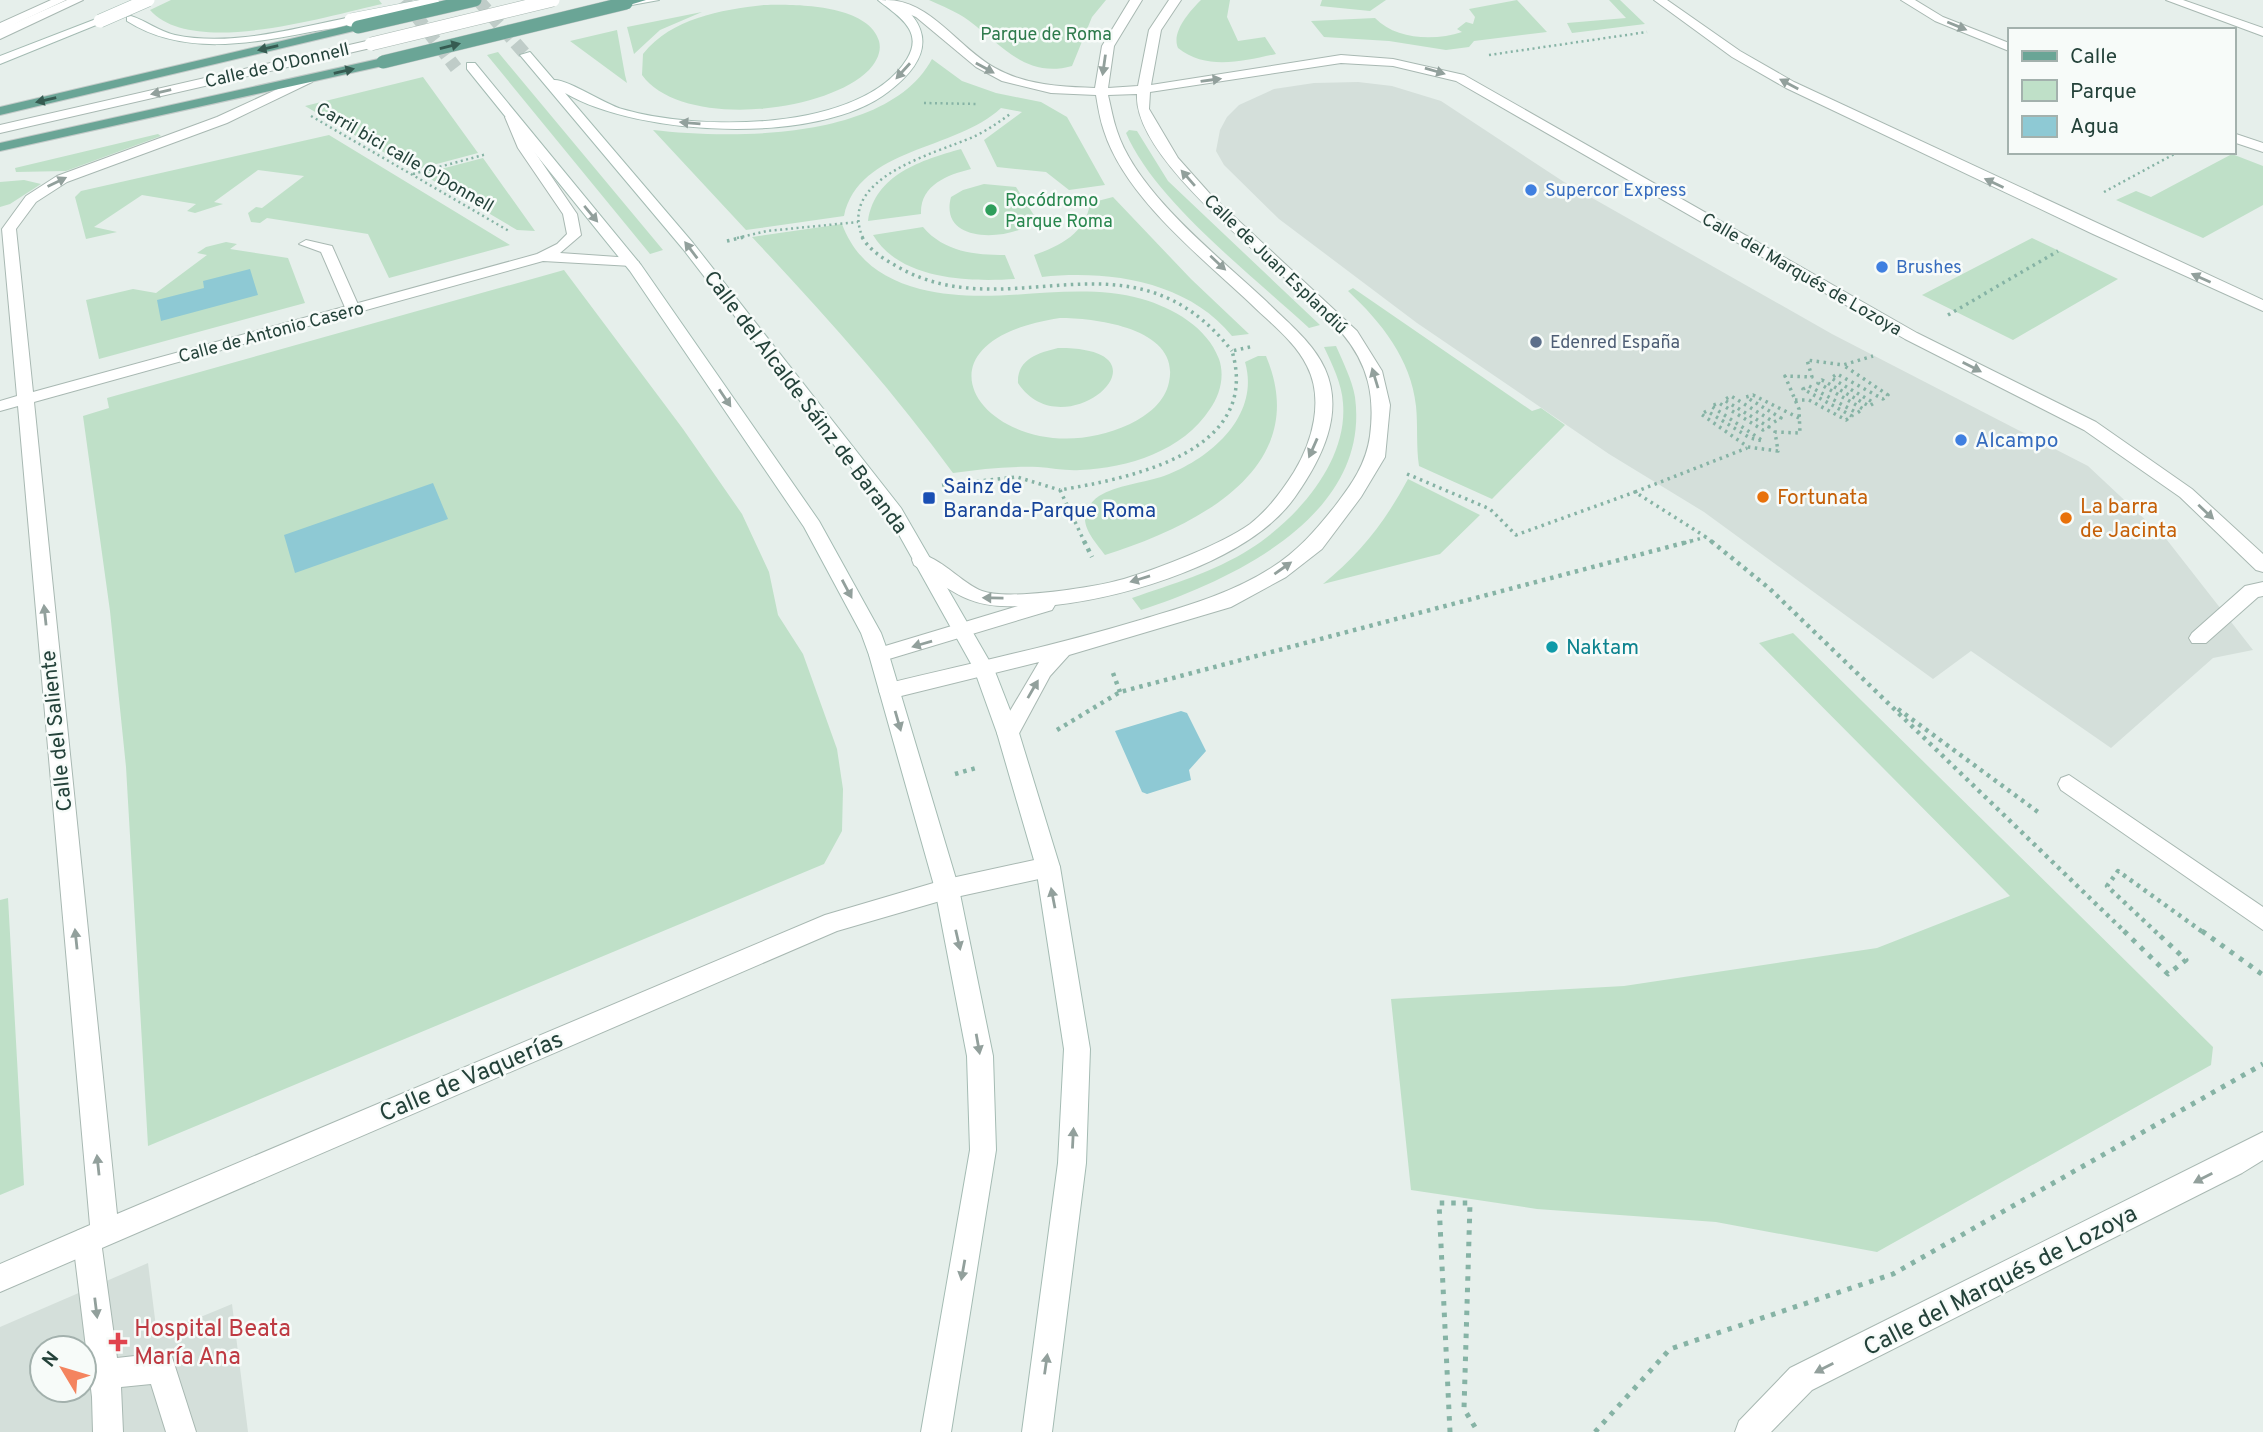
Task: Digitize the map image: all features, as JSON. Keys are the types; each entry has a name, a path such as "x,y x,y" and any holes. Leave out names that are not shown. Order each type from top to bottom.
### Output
{"main road":[{"name":"Calle de O'Donnell","path":"0,111 355,24 475,0"},
{"name":"Calle de O'Donnell","path":"0,147 383,62 640,0"},
{"name":"Calle de O'Donnell","path":"0,157 86,127"}],"street":[{"path":"0,27 60,0"},
{"path":"0,35 19,24 77,0"},
{"path":"0,60 100,22 148,0"},
{"path":"131,19 153,33 206,40 355,24 452,0"},
{"name":"Calle de O'Donnell","path":"0,129 553,0"},
{"path":"625,3 653,0"},
{"name":"Calle de Juan Esplandiú","path":"921,560 979,598 1061,600 1083,597 1182,566 1256,528 1297,484 1322,428 1319,373 1295,339 1161,210 1132,175 1111,141 1100,90 1107,46 1115,27 1136,0"},
{"name":"Calle de Juan Esplandiú","path":"889,691 1062,649 1224,602 1279,572 1315,544 1347,504 1376,457 1382,405 1374,371 1349,331 1223,216 1172,160 1143,109 1143,87 1155,30 1175,0"},
{"path":"1660,0 1736,54 1790,85 2073,220 2263,306"},
{"path":"1908,0 1939,19 2008,47"},
{"path":"2172,0 2263,32"},
{"name":"Calle del Marqués de Lozoya","path":"887,1 922,15 964,54 987,71 1034,85 1079,92 1254,74 1323,61 1351,60 1418,66 1460,78 1912,336 2090,426 2186,493 2263,565"},
{"name":"Calle del Alcalde Sáinz de Baranda","path":"887,1 907,14 919,35 918,52 902,75 870,98 832,112 796,120 724,125 624,114 572,92 526,55 688,246 895,512 984,669 1008,733 1048,867 1066,965 1077,1049 1072,1163 1037,1432"},
{"path":"464,67 506,110 632,262 812,525 871,633 879,656 947,889 980,1056 983,1150 936,1432"},
{"name":"Calle de O'Donnell","path":"4,226 31,199 62,179 222,120 308,79"},
{"name":"Calle de Antonio Casero","path":"0,406 542,257 562,247 574,235 570,214 525,148 506,110"},
{"path":"2235,138 2263,148"},
{"name":"Calle del Saliente","path":"4,226 24,399 96,1237 108,1432"},
{"path":"306,244 327,249 352,309"},
{"name":"Calle de Antonio Casero","path":"542,257 632,262"},
{"path":"2199,638 2252,591 2263,589"},
{"name":"Calle de Juan Esplandiú","path":"879,656 1061,600"},
{"path":"1008,733 1043,671 1062,649"},
{"path":"2069,784 2263,920"},
{"path":"947,889 1048,867"},
{"name":"Calle de Vaquerías","path":"0,1278 833,922 947,889"},
{"name":"Calle del Marqués de Lozoya","path":"1750,1432 1801,1380 2263,1146"},
{"path":"104,1374 161,1368 180,1432"}],"path":[{"path":"1480,56 1648,31"},
{"path":"924,103 991,104"},
{"path":"942,485 1017,477 1060,490 1143,471 1195,450 1228,415 1238,376 1232,351 1210,322 1181,303 1147,290 1097,281 1017,290 968,288 925,280 896,269 860,238 858,222 861,204 868,191 884,176 909,161 981,133 1009,116 1017,105"},
{"name":"Carril bici calle O'Donnell","path":"306,114 518,236"},
{"path":"413,174 491,153"},
{"path":"2102,193 2174,154"},
{"path":"724,242 767,231 858,222"},
{"path":"1947,316 2061,249"},
{"path":"1232,351 1255,346"},
{"path":"1799,418 1753,395 1746,397 1781,418 1774,422 1731,396 1724,400 1769,427 1763,430 1719,403 1711,406 1763,441 1750,438 1707,411 1701,414 1748,447 1778,451 1775,432 1800,433 1799,418 1795,400 1785,376 1812,377 1807,360 1843,365 1880,354"},
{"path":"1795,400 1809,400 1846,420 1852,416 1803,389 1809,386 1857,413 1863,409 1818,383 1822,380 1869,406 1874,403 1831,378 1837,374 1882,399 1888,396 1843,365"},
{"path":"1400,472 1490,509 1516,535 1748,447"},
{"path":"1060,490 1094,562"},
{"path":"1634,492 1706,537 1770,589 2168,974 2186,960 2106,886 2118,871"},
{"path":"917,785 1013,757 1120,692 1706,537"},
{"path":"1112,671 1120,692"},
{"path":"1883,699 2040,814"},
{"path":"2107,863 2263,975"},
{"path":"1595,1432 1670,1349 1893,1274 2263,1064"},
{"path":"1450,1432 1439,1203 1470,1203 1464,1409 1478,1432"}],"shaded area":[{"path":"1358,82 1392,86 1441,101 1564,182 1832,334 2088,466 2167,540 2253,650 2213,658 2111,748 1971,651 1933,679 1704,512 1609,454 1417,323 1279,219 1224,165 1216,151 1220,130 1227,117 1239,105 1274,89 1314,83"},
{"name":"Hospital Beata María Ana","path":"148,1263 157,1335 232,1304 248,1432 0,1432 0,1327"}],"green space":[{"path":"171,0 379,0 382,4 295,24 227,32 196,31 170,24 150,10"},
{"name":"Parque de Roma","path":"929,0 1106,0 1092,17 1072,66 1056,69 1028,64 1004,49 964,17"},
{"path":"1201,0 1230,0 1227,17 1238,41 1265,37 1276,54 1238,61 1213,62 1201,60 1178,48 1179,29"},
{"path":"1322,0 1386,0 1370,11 1320,6"},
{"path":"1517,0 1547,32 1474,41 1469,47 1446,50 1389,41 1324,37 1311,21 1375,18 1394,31 1416,37 1440,37 1462,32 1457,29 1466,22 1473,24 1475,17 1469,9"},
{"path":"1609,0 1620,0 1645,24 1572,33 1567,23 1626,18"},
{"path":"764,5 811,6 846,13 872,29 879,41 878,57 869,70 848,85 820,97 788,105 754,109 719,109 688,103 661,92 642,75 643,54 668,32 714,13"},
{"path":"702,12 660,30 634,54 627,27"},
{"path":"617,30 625,75 627,83 570,41"},
{"path":"498,52 663,250 650,254 487,55"},
{"path":"932,59 962,81 996,93 1041,102 1067,117 1105,185 1069,190 1046,172 997,167 984,140 1022,112 1001,108 982,122 911,152 868,176 853,193 844,216 746,230 653,130 686,133 764,133 806,129 845,120 881,106 911,86"},
{"path":"423,77 478,153 414,170 305,106"},
{"path":"1129,130 1137,131 1168,181 1320,325 1309,328 1182,211 1140,159 1126,133"},
{"path":"158,134 161,136 66,171 16,172 15,168"},
{"path":"329,135 510,245 389,278 368,234 267,218 260,223 251,222 248,213 256,207 262,208 304,176 258,170 214,202 223,204 195,213 187,211 196,204 142,195 94,227 117,232 86,239 75,197 81,191"},
{"path":"961,149 971,169 944,178 930,189 922,204 921,214 868,221 872,205 890,180 916,164"},
{"path":"2232,154 2263,166 2263,205 2203,238 2116,200 2136,191 2151,197"},
{"path":"483,158 535,231 517,230 422,174"},
{"path":"24,180 41,184 10,204 0,207 0,182"},
{"name":"Rocódromo Parque Roma","path":"984,184 1016,187 1037,220 1026,227 996,235 980,235 966,231 956,224 950,213 951,197 963,190"},
{"path":"1113,197 1191,279 1249,334 1232,336 1214,317 1193,303 1170,291 1145,283 1094,276 1042,277 1034,255 1070,237 1083,223 1090,203"},
{"path":"842,224 855,248 872,267 894,280 920,289 976,296 1087,292 1142,299 1188,320 1206,337 1221,365 1219,392 1199,424 1185,436 1170,446 1135,461 1098,469 1016,467 953,473 906,411 856,352 752,237","holes":["1060,318 1093,320 1132,330 1149,338 1162,349 1169,364 1169,382 1164,396 1155,407 1130,424 1084,437 1041,436 1006,424 982,403 972,379 979,354 1007,333"]},
{"path":"923,227 950,247 971,253 1005,255 1015,279 977,280 937,275 900,261 885,250 873,235"},
{"path":"2032,238 2118,279 2013,340 1922,295"},
{"path":"226,242 237,244 230,249 288,258 305,303 99,359 86,300 133,289 156,293 207,255 197,253 206,247"},
{"path":"564,270 683,429 742,514 769,572 778,615 803,654 837,749 843,789 842,831 824,864 148,1146 126,767 110,611 83,416 109,408 107,398"},
{"path":"1353,288 1532,411 1541,408 1565,425 1492,499 1419,466 1416,406 1408,373 1383,329 1348,291"},
{"path":"1336,346 1355,397 1354,439 1341,476 1318,509 1288,537 1253,561 1215,581 1141,610 1132,598 1207,571 1250,549 1285,522 1316,487 1337,446 1342,425 1341,389 1324,347"},
{"path":"1058,348 1094,352 1111,363 1112,377 1102,391 1084,402 1061,407 1038,402 1018,383 1021,368 1030,358"},
{"path":"1258,356 1266,356 1277,396 1274,431 1260,461 1237,487 1208,510 1174,528 1105,555 1092,538 1085,522 1085,514 1090,505 1099,496 1114,489 1179,470 1212,448 1227,434 1238,418 1245,401 1248,382 1245,362"},
{"path":"1408,479 1480,515 1440,554 1323,584 1349,561 1371,536"},
{"path":"1793,633 2213,1047 2211,1065 1877,1252 1716,1222 1537,1209 1411,1190 1391,999 1624,986 1877,948 2010,896 1759,643"},
{"path":"8,898 24,1185 0,1195 0,900"}],"water":[{"path":"250,269 258,295 161,321 157,300 204,288 203,281"},
{"path":"433,483 448,519 295,573 284,535"},
{"path":"1181,711 1187,713 1206,751 1189,770 1191,780 1147,794 1142,792 1115,731"}],"tunnel":[{"path":"404,0 456,68"},
{"path":"478,0 526,55"}],"place":[{"name":"Supercor Express","path":"1531,190"},
{"name":"Rocódromo Parque Roma","path":"991,210"},
{"name":"Brushes","path":"1882,267"},
{"name":"Edenred España","path":"1536,342"},
{"name":"Alcampo","path":"1961,440"},
{"name":"Fortunata","path":"1763,497"},
{"name":"Sainz de Baranda-Parque Roma","path":"929,498"},
{"name":"La barra de Jacinta","path":"2066,518"},
{"name":"Naktam","path":"1552,647"},
{"name":"Hospital Beata María Ana","path":"118,1342"}]}
